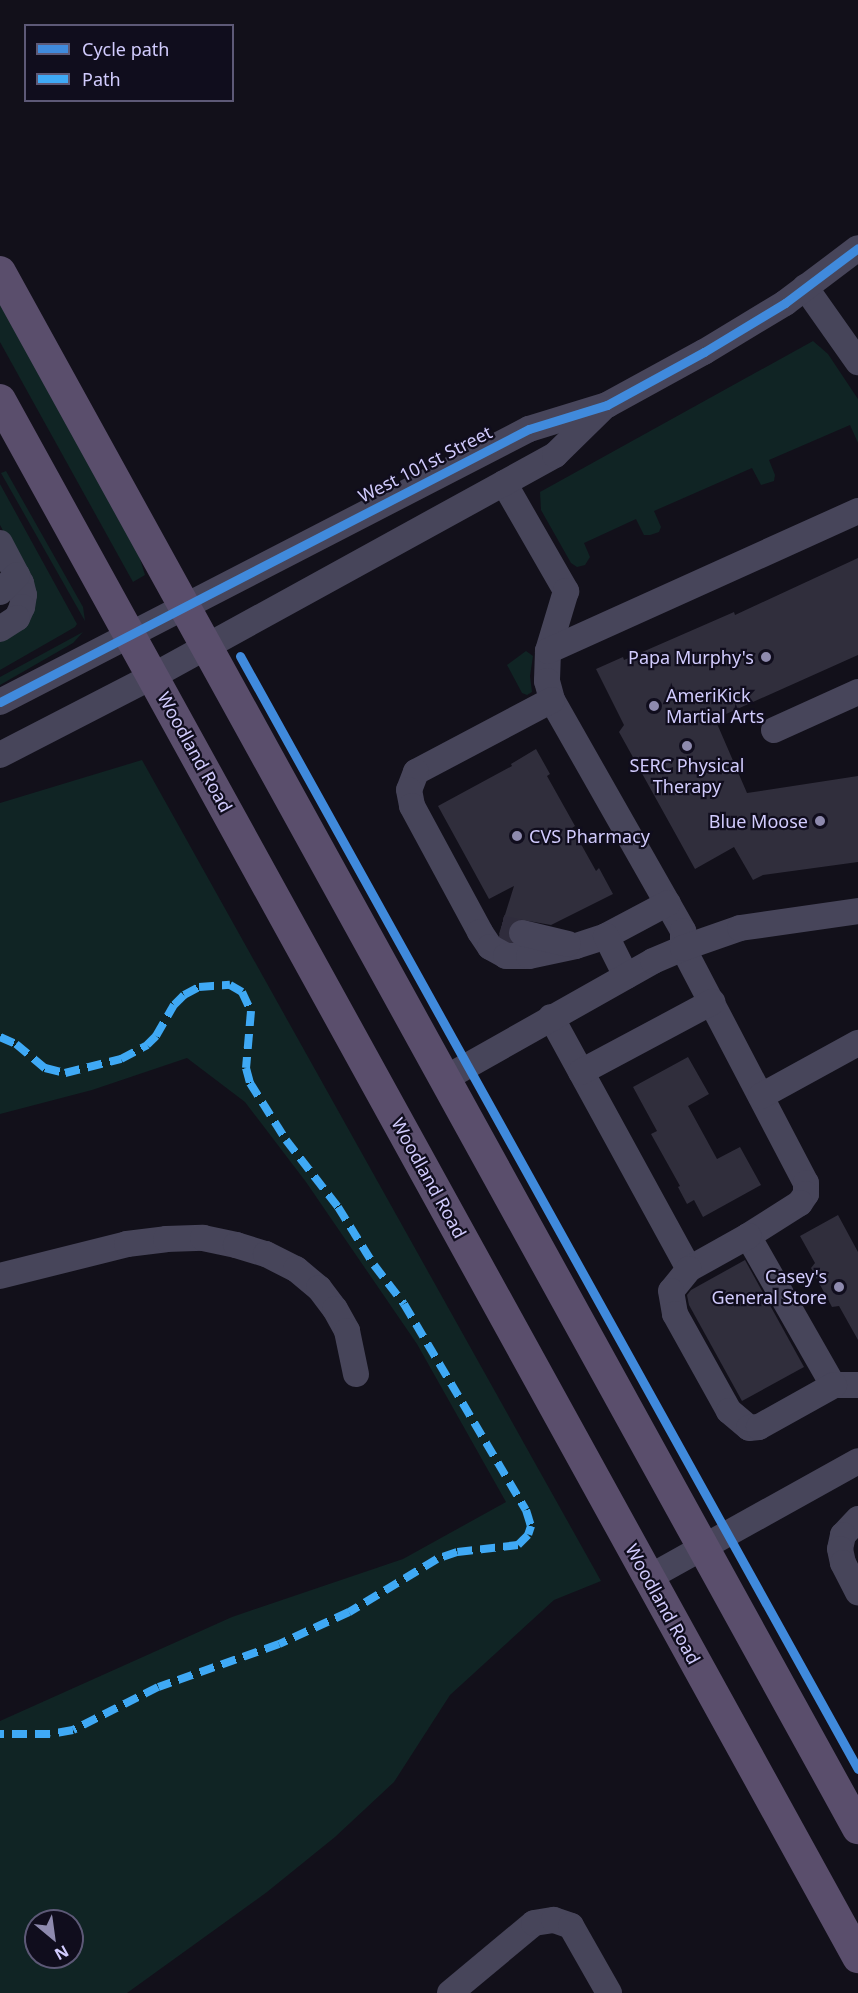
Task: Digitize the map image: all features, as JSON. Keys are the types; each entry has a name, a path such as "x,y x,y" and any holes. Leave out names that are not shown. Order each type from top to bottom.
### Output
{"main road":[{"path":"0,272 858,1828"},
{"name":"Woodland Road","path":"0,400 858,1957"}],"street":[{"name":"West 101st Street","path":"0,702 529,429 607,405 704,352 805,288 858,248"},
{"path":"805,288 858,362"},
{"name":"West 101st Street","path":"0,755 153,676 555,455 607,405"},
{"path":"504,483 566,591 548,651 547,681 552,700 683,931 683,948 801,1167 806,1183 806,1194 800,1203 689,1269 671,1291 675,1314 729,1411 749,1428 759,1427 846,1385 748,1236"},
{"path":"548,651 858,511"},
{"path":"0,543 9,583 8,602 0,608"},
{"path":"0,629 17,618 22,607 24,595 9,583"},
{"path":"774,730 858,692"},
{"path":"552,700 416,772 409,790 412,806 462,900 490,947 506,956 529,956 576,946 606,936 668,903"},
{"path":"462,900 483,920 511,930 576,946"},
{"path":"444,1078 626,976 683,948 740,927 858,911"},
{"path":"606,936 626,976"},
{"path":"581,1072 712,1002"},
{"path":"551,1017 689,1269"},
{"path":"761,1096 858,1042"},
{"path":"0,1276 127,1244 166,1239 203,1238 236,1245 266,1254 296,1269 320,1288 347,1331 356,1374"},
{"path":"648,1578 858,1461"},
{"path":"858,1519 843,1535 840,1549 850,1559 858,1592"},
{"path":"450,1993 534,1923 554,1920 571,1926 609,1993"}],"green space":[{"path":"0,301 137,549 145,575 133,582 0,342"},
{"path":"813,341 828,354 858,399 858,443 850,425 769,460 775,475 774,481 761,485 752,468 654,511 661,527 659,532 644,535 636,519 584,543 590,557 585,565 577,567 571,563 541,510 540,492"},
{"path":"6,471 83,607 85,621 1,473"},
{"path":"0,484 77,624 0,670 0,634 30,581 0,525"},
{"path":"83,632 73,643 0,685 0,677"},
{"path":"526,651 533,656 530,676 532,692 527,695 522,693 507,665"},
{"path":"142,760 601,1581 554,1600 450,1695 394,1782 335,1837 267,1892 127,1993 0,1993 0,1721 232,1617 403,1559 506,1502 417,1344 306,1182 245,1102 187,1058 92,1090 0,1114 0,803"}],"building":[{"path":"858,558 858,655 715,719 747,793 858,776 858,862 763,875 753,880 734,847 695,869 619,732 624,725 596,669 623,657 624,660 734,612 735,615"},
{"name":"CVS Pharmacy","path":"536,749 550,774 547,776 575,826 572,828 596,871 599,868 613,894 551,925 517,919 508,929 510,941 499,934 514,886 489,899 438,806 512,766 511,764"},
{"path":"688,1057 709,1094 688,1106 717,1159 740,1147 761,1185 703,1217 694,1200 687,1204 678,1187 680,1186 651,1134 657,1131 633,1087"},
{"name":"Casey's General Store","path":"838,1215 858,1252 858,1340 839,1306 832,1307 811,1268 815,1263 800,1236"},
{"name":"Casey's General Store","path":"745,1260 804,1367 742,1401 689,1305 687,1295 691,1290"}],"tunnel":[{"path":"501,928 522,933"}],"marked path":[{"path":"0,1037 16,1044 45,1068 65,1073 121,1059 147,1045 156,1036 174,1005 184,995 199,987 230,985 242,992 251,1011 246,1068 250,1083 286,1140 338,1207 374,1265 404,1304 526,1510 531,1526 528,1535 518,1545 457,1552 437,1559 349,1612 279,1644 158,1687 73,1730 50,1734 0,1734"}],"cycle path":[{"path":"0,702 529,429 607,405 704,352 785,303 858,248"},
{"path":"240,656 858,1769"}],"place":[{"name":"Papa Murphy's","path":"766,657"},
{"name":"AmeriKick Martial Arts","path":"654,706"},
{"name":"SERC Physical Therapy","path":"687,746"},
{"name":"Blue Moose","path":"820,821"},
{"name":"CVS Pharmacy","path":"517,836"},
{"name":"Casey's General Store","path":"839,1287"}]}
